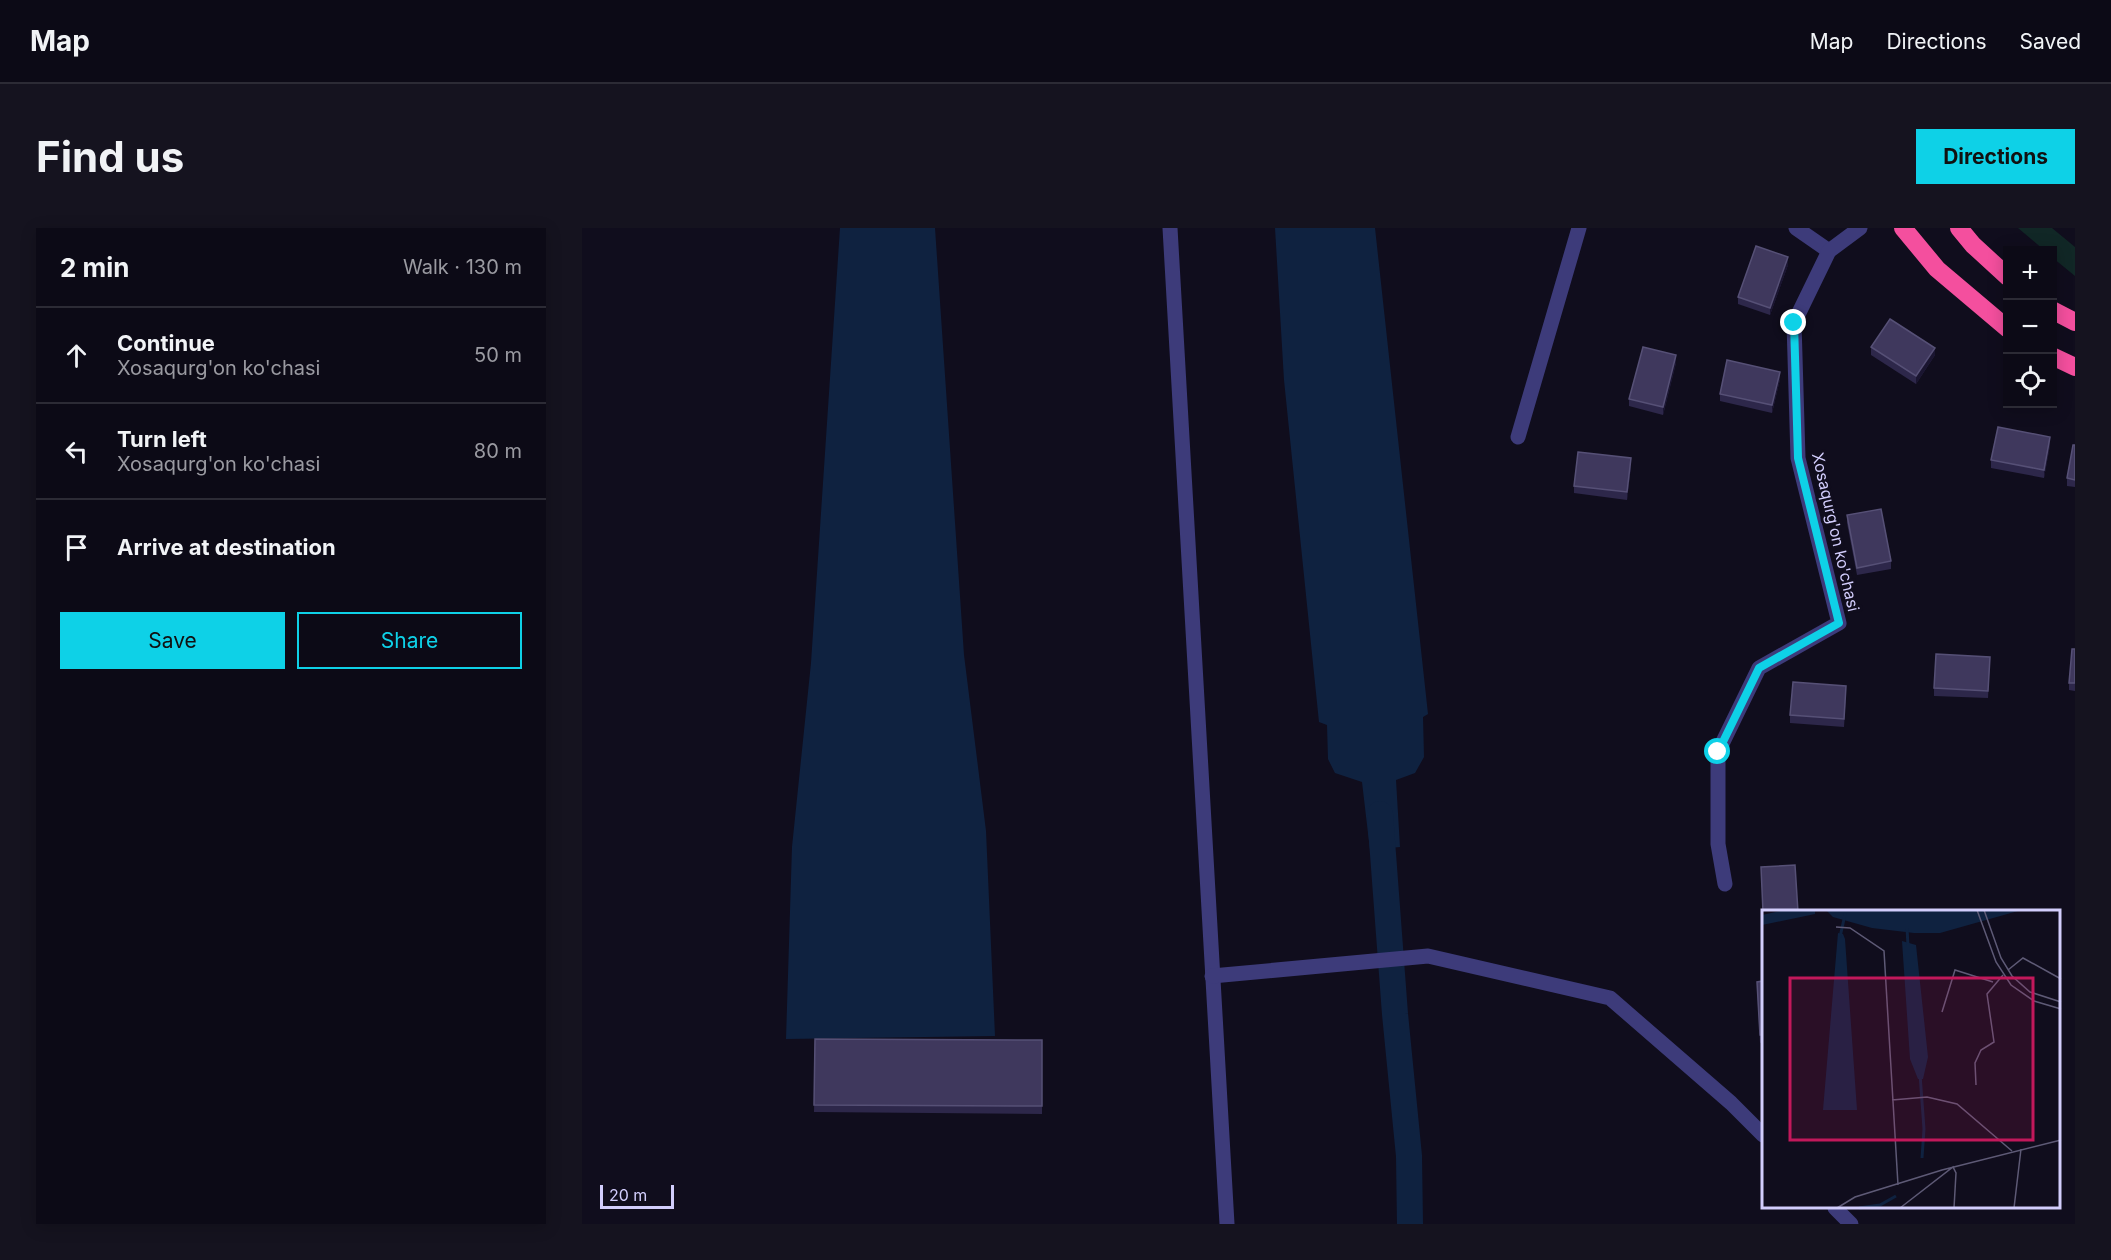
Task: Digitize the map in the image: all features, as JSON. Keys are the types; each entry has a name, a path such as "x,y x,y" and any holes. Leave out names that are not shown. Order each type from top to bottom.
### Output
{"highway":[{"path":"1903,228 1937,269 2003,326"},
{"path":"1959,228 1973,245 2003,273"},
{"path":"2057,313 2075,322"},
{"path":"2057,358 2075,367"}],"street":[{"path":"1170,228 1227,1224"},
{"path":"1518,437 1580,228"},
{"path":"1796,228 1829,251"},
{"name":"Xosaqurg'on ko'chasi","path":"1725,884 1718,844 1718,752 1759,668 1839,623 1798,458 1794,323 1829,251 1860,228"},
{"path":"1212,976 1428,956 1610,998 1731,1103 1762,1135"},
{"path":"1836,1209 1851,1224"}],"green space":[{"path":"2018,228 2052,228 2075,247 2075,276 2057,261 2057,246 2039,246"}],"water":[{"path":"840,228 935,228 964,655 986,831 995,1036 786,1039 792,847 811,663"},
{"path":"1275,228 1375,228 1428,714 1423,717 1424,757 1415,773 1396,780 1400,847 1370,850 1362,782 1335,773 1328,759 1327,725 1319,722 1284,380"}],"building":[{"path":"1756,246 1788,257 1770,308 1738,297"},
{"path":"1890,319 1935,348 1916,376 1871,347"},
{"path":"1643,347 1676,355 1663,407 1629,399"},
{"path":"1727,360 1780,372 1772,405 1720,394"},
{"path":"1998,427 2050,437 2044,470 1991,460"},
{"path":"2073,445 2075,445 2075,480 2067,478"},
{"path":"1578,452 1631,458 1627,492 1574,486"},
{"path":"1881,509 1891,561 1857,568 1847,515"},
{"path":"2072,649 2075,649 2075,683 2069,683"},
{"path":"1936,654 1990,657 1988,691 1934,688"},
{"path":"1793,682 1846,686 1844,719 1790,715"},
{"path":"1795,865 1798,910 1763,910 1761,867"},
{"path":"1762,981 1762,1035 1760,1035 1757,982"},
{"path":"815,1039 1042,1040 1042,1106 814,1105"}],"waterway":[{"path":"1380,814 1395,1014 1409,1156 1410,1224"}],"route":[{"path":"1718,752 1759,668 1839,623 1798,458 1794,323"}]}
